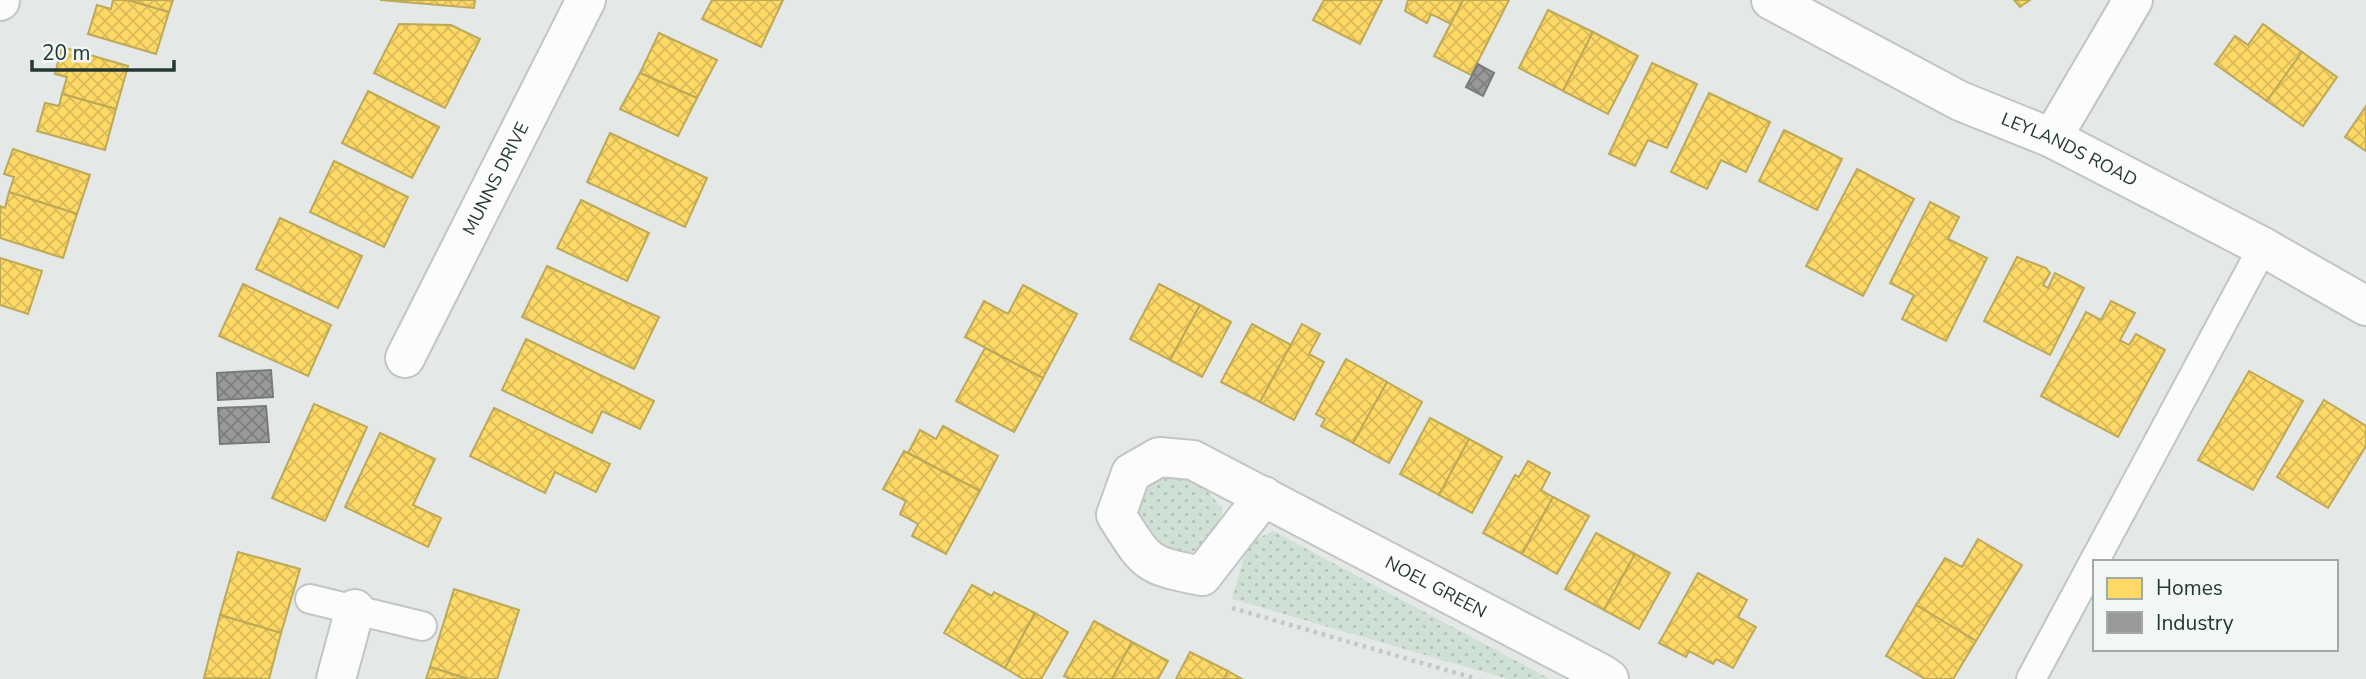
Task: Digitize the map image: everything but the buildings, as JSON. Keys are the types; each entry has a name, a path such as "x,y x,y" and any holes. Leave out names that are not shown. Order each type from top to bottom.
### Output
{"street":[{"name":"MUNNS DRIVE","path":"405,358 586,0"},
{"name":"LEYLANDS ROAD","path":"1771,0 1960,101 2052,138 2263,247 2366,306"},
{"path":"2052,138 2133,0"},
{"name":"NOEL GREEN","path":"1202,576 1166,569 1144,558 1116,514 1131,473 1159,457 1194,460 1609,679"},
{"path":"1202,576 1264,496"},
{"path":"336,679 355,609"}],"lane":[{"path":"2095,560 2263,247"},
{"path":"2031,679 2093,564"},
{"path":"310,598 422,625"}],"path":[{"path":"1202,576 1201,598 1477,679"}],"green space":[{"path":"1161,475 1190,479 1203,487 1222,509 1221,531 1192,552 1181,555 1162,550 1132,514 1145,484"},
{"path":"1273,531 1550,679 1508,679 1232,599 1248,543"}]}
